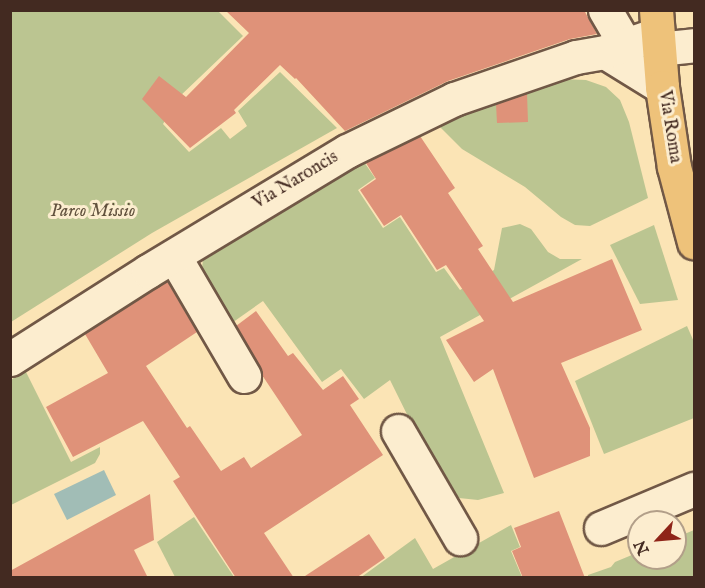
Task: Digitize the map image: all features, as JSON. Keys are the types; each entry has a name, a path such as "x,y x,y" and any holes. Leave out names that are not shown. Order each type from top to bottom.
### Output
{"main road":[{"name":"Via Roma","path":"657,31 662,87 674,167 694,242"}],"street":[{"path":"605,10 615,49 662,87"},
{"name":"Via Naroncis","path":"10,359 325,163 454,99 576,57 615,49 657,31 694,45"},
{"path":"174,256 244,376"},
{"path":"398,431 460,538"},
{"path":"601,528 694,489"}],"green space":[{"name":"Parco Missio","path":"11,11 218,11 243,36 178,98 163,124 189,152 221,128 230,139 247,126 238,111 280,72 337,128 152,233 11,322"},
{"path":"560,79 586,80 606,87 620,100 629,122 648,198 590,226 575,225 561,217 525,187 462,149 432,119"},
{"path":"362,159 375,178 358,190 383,228 400,217 436,272 444,268 460,290 494,270 502,228 520,224 531,229 548,252 560,259 582,259 440,337 504,493 478,500 459,498 439,479 390,380 364,399 341,369 322,382 263,301 229,325 201,278 203,259"},
{"path":"654,225 678,300 640,304 610,245"},
{"path":"687,326 694,342 694,418 604,454 575,381"},
{"path":"25,370 71,462 100,447 100,454 95,463 11,505 11,380"},
{"path":"194,517 234,577 175,577 157,542"},
{"path":"511,525 520,547 511,551 522,577 360,578 415,538 433,569"},
{"path":"694,530 694,577 588,577 627,557 627,570 687,570 687,533"}],"water":[{"path":"104,470 116,495 67,520 54,494"}],"building":[{"path":"225,10 584,10 597,34 570,39 448,81 345,131 296,78 280,65 234,110 236,113 190,148 142,99 159,76 186,97 249,33"},
{"path":"527,94 528,122 497,123 496,104"},
{"path":"420,136 455,188 448,193 483,246 478,249 513,302 612,259 642,330 561,363 590,428 590,456 534,478 493,369 474,382 446,340 484,321 446,265 437,270 401,215 384,226 360,190 376,179 366,163"},
{"path":"167,281 197,332 146,366 187,428 190,426 221,471 244,457 251,468 302,435 262,375 236,326 256,311 288,356 293,353 323,390 343,376 359,399 350,405 383,455 264,533 294,578 236,578 173,481 180,477 143,421 73,457 46,407 108,373 85,334"},
{"path":"150,494 154,540 134,550 148,578 10,578 10,571"},
{"path":"559,511 585,578 523,578 512,551 521,547 514,528"},
{"path":"369,534 385,558 356,578 302,578"}]}
